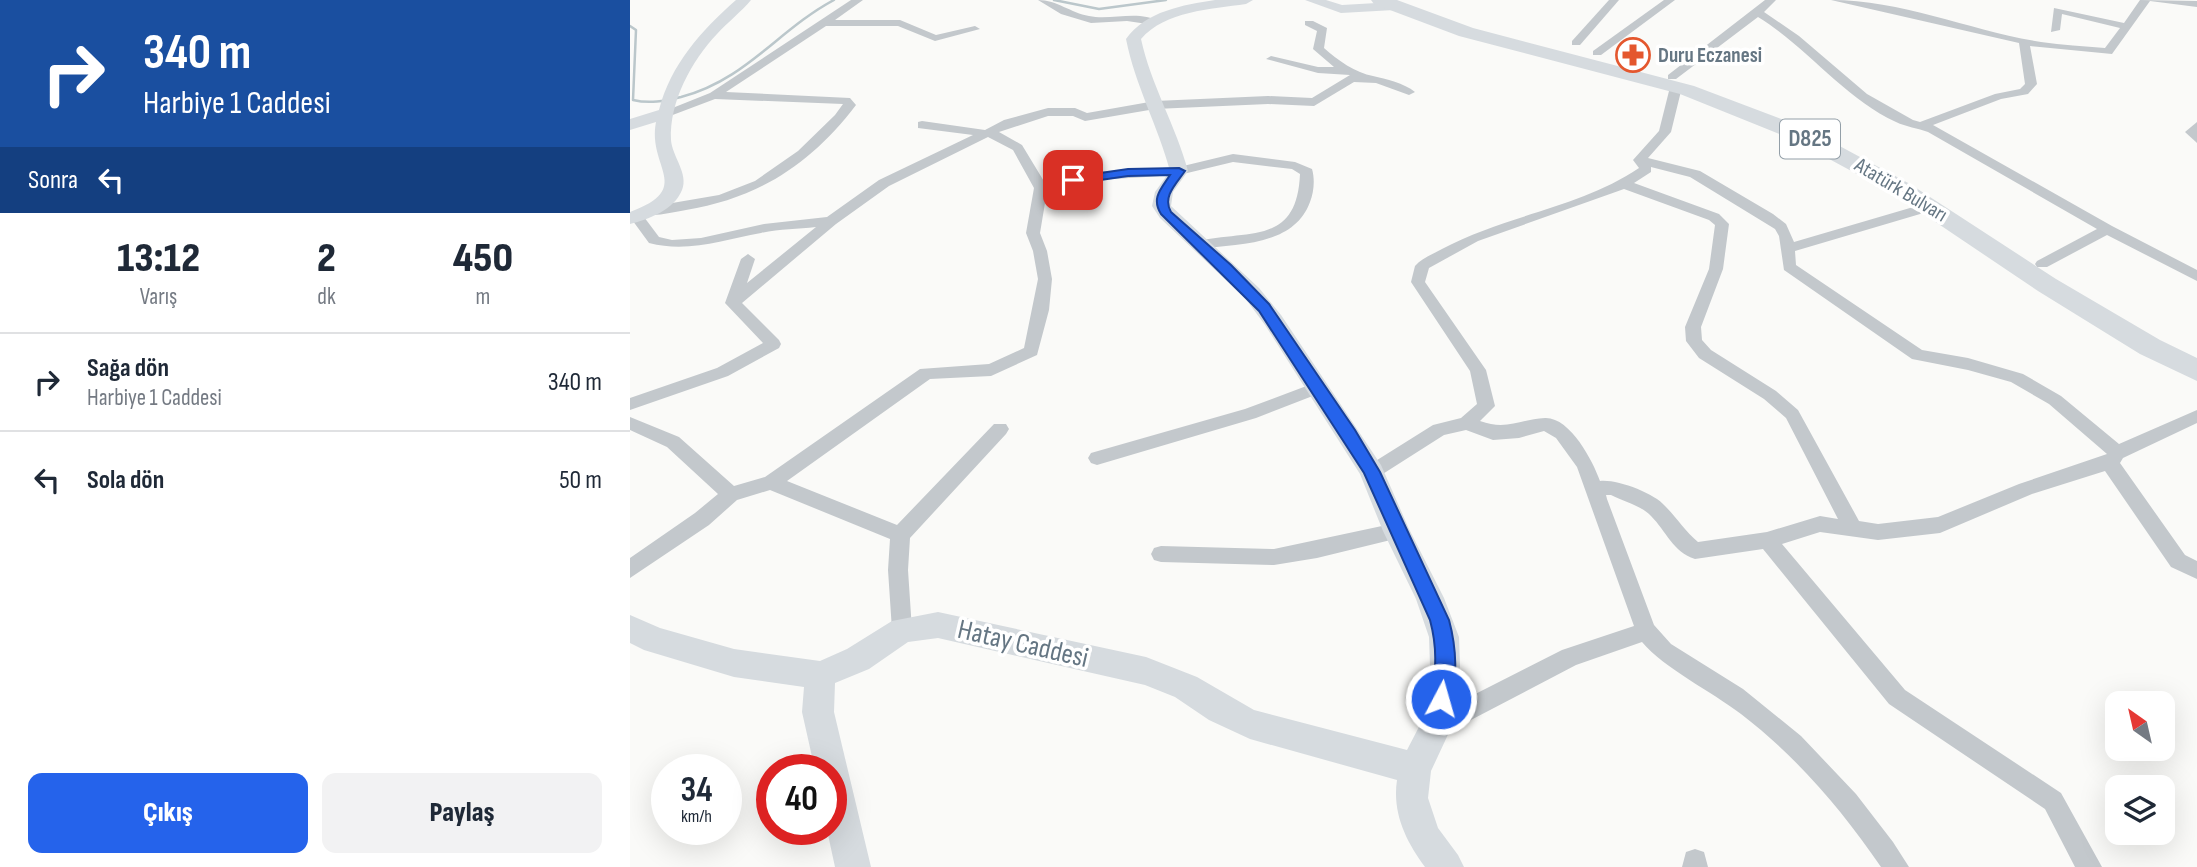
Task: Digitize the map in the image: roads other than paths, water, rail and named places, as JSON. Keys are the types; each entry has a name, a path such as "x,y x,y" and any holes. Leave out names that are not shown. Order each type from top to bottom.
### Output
{"highway":[{"name":"Atatürk Bulvarı","path":"1391,2 1540,41 1759,106 1860,151 1907,176 2105,304 2197,355"},
{"name":"Atatürk Bulvarı","path":"1540,41 1576,43 1802,135 1851,159 1932,206 2047,285 2140,341 2197,371"}],"street":[{"path":"638,215 666,199 676,184 663,153 662,131 674,87 702,38 744,0"},
{"path":"630,125 714,95 858,0"},
{"path":"1043,0 1065,12 1091,20 1127,18 1154,22"},
{"path":"1246,0 1192,8 1154,22 1138,32 1133,39 1142,75 1172,141 1179,171 1164,192 1161,205 1167,214 1264,307 1371,472 1396,531 1430,598 1444,637 1445,666 1436,726 1415,769 1411,798 1415,817 1426,840 1446,867"},
{"path":"1312,0 1341,9 1391,2"},
{"path":"1576,43 1614,0"},
{"path":"1597,53 1670,0"},
{"path":"1639,160 1665,132 1674,82 1771,0"},
{"path":"1836,0 2074,51 2108,52 2145,0"},
{"path":"2154,0 2197,4"},
{"path":"2055,30 2059,10 2125,26"},
{"path":"1758,13 1779,24 1838,75 1901,120 1923,125 1993,162 2107,229 2197,276"},
{"path":"826,23 900,23 935,38 975,29"},
{"path":"1308,23 1323,30 1318,49 1338,66 1409,92"},
{"path":"1923,125 1998,96 2024,92 2031,84 2024,41"},
{"path":"1271,59 1318,70 1348,71"},
{"path":"733,303 831,221 884,183 985,132 1038,113 1064,111 1085,117 1155,105 1268,100 1314,102 1352,78 1366,77"},
{"path":"638,215 744,192 779,170 824,133 850,105 846,100 714,95"},
{"path":"630,569 702,519 731,494 771,482 926,373 991,370 1031,351 1045,279 1040,251 1033,233 1041,188 1018,148 997,135 922,125"},
{"path":"2197,126 2191,132 2197,139"},
{"path":"1041,188 1096,176 1179,171 1233,158 1296,166 1307,172 1308,194 1301,212 1291,225 1269,234 1199,244"},
{"path":"1371,472 1439,430 1467,423 1486,406 1478,370 1418,282 1422,266 1473,238 1522,223 1624,184 1646,169 1639,160"},
{"path":"1639,160 1695,174 1781,227 1788,248 1789,267 1918,355 1968,364 2017,378 2054,400 2114,457 2115,472 2178,561 2197,569"},
{"path":"1624,184 1714,217 1723,223 1716,269 1693,327 1694,341 1705,354 1770,395 1792,414 1853,528"},
{"path":"1788,248 1932,206"},
{"path":"638,215 654,240 672,244 702,242 764,228 831,221"},
{"path":"2042,264 2107,229"},
{"path":"733,303 748,259"},
{"path":"630,404 685,386 756,356 773,344 733,303"},
{"path":"1097,458 1250,414 1317,388"},
{"path":"1598,498 1595,489 1613,487 1657,509 1676,535 1695,551 1767,540 1820,524 1878,532 1940,525 2026,489 2114,457 2197,416"},
{"path":"1467,423 1493,433 1520,431 1546,424 1562,433 1585,464 1646,631 1663,650 1746,704 1794,744 1865,823 1896,867"},
{"path":"630,424 673,442 731,494"},
{"path":"902,630 898,570 901,536 1000,429"},
{"path":"771,482 901,536"},
{"path":"1161,554 1274,557 1317,550 1396,531"},
{"path":"1767,540 1897,697 2053,801 2089,867"},
{"name":"Hatay Caddesi","path":"820,675 858,659 902,630 938,625 1146,671 1186,687 1250,724 1415,769"},
{"path":"631,631 734,663 820,675 818,712 827,754"},
{"path":"1436,726 1570,657 1646,631"},
{"path":"847,841 853,867"}],"waterway":[{"path":"630,26 636,30 633,100 663,101 704,89 724,79 834,0"},
{"path":"1054,0 1099,9 1166,0"}],"place":[{"name":"Duru Eczanesi","path":"1633,55"}]}
